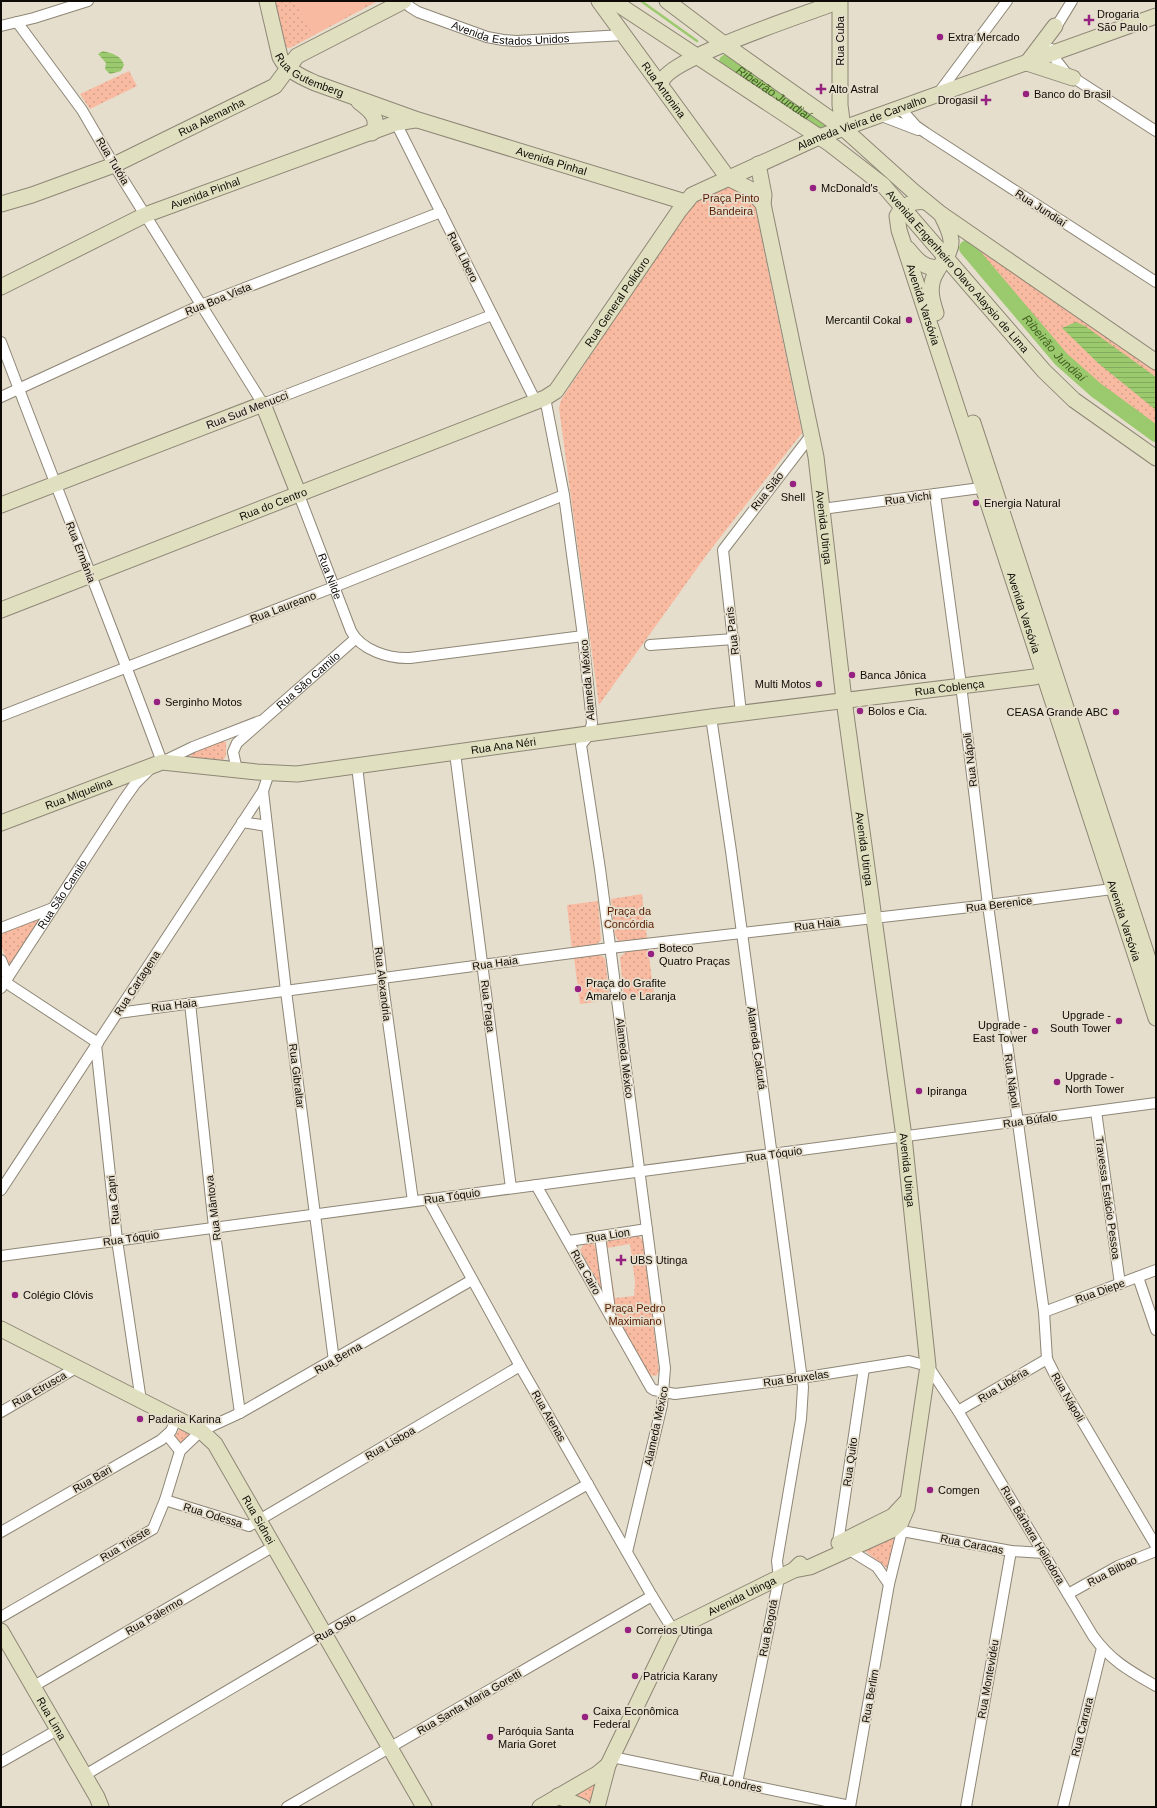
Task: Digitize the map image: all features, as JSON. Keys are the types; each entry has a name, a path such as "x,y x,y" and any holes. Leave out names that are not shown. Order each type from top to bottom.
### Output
{"main road":[{"name":"Rua Gutemberg","path":"267,1 280,57 287,67 315,83 354,98 395,117"},
{"name":"Rua Alemanha","path":"1,204 32,195 114,165 274,86 287,67 300,54 404,1"},
{"name":"Rua Antonina","path":"599,1 661,84 728,178"},
{"name":"Avenida Engenheiro Olavo Alaysio de Lima","path":"613,1 819,137 883,185 903,208 943,262 1044,371 1074,400 1156,458"},
{"name":"Avenida Engenheiro Olavo Alaysio de Lima","path":"667,1 724,44 843,128 941,214 1156,362"},
{"path":"661,84 665,75 696,57 724,44 840,1"},
{"name":"Rua Cuba","path":"840,1 840,105 843,128"},
{"name":"Alameda Vieira de Carvalho","path":"728,178 819,137 1156,16"},
{"path":"1055,26 1027,63 1073,78"},
{"path":"354,98 372,112 376,124 372,133"},
{"name":"Avenida Pinhal","path":"1,287 145,215 372,133 395,117 418,120 685,202"},
{"name":"Avenida Utinga","path":"673,1630 794,1570 806,1559 902,1526 908,1498 928,1366 904,1137 844,700 812,434 763,204 764,195 758,164"},
{"path":"685,202 692,195 728,178"},
{"name":"Avenida Utinga","path":"728,178 750,189 763,204"},
{"name":"Rua General Polidoro","path":"541,400 556,391 560,386 685,202"},
{"path":"903,208 918,202 926,202"},
{"name":"Avenida Varsóvia","path":"903,208 897,216 897,223 989,487"},
{"name":"Avenida Varsóvia","path":"941,214 951,240 950,248 932,281 931,297 989,487 1119,888 1156,1018"},
{"path":"904,244 922,264 928,267 943,262"},
{"name":"Rua do Centro","path":"1,610 541,400"},
{"name":"Rua Sud Menucci","path":"1,505 263,404"},
{"name":"Rua Nilde","path":"263,404 298,495"},
{"name":"Rua Coblença","path":"844,700 1049,674"},
{"name":"Rua Ana Néri","path":"159,763 269,773 297,774 844,700"},
{"name":"Rua Miquelina","path":"1,823 159,763"},
{"name":"Avenida Varsóvia","path":"1119,888 1156,983"},
{"name":"Rua Sidnei","path":"1,1329 201,1431 211,1439 260,1520 424,1807"},
{"name":"Avenida Utinga","path":"843,1546 893,1516 908,1498"},
{"path":"597,1807 610,1761 673,1630"},
{"name":"Rua Lima","path":"1,1631 5,1647 34,1686 100,1801 101,1807"},
{"path":"540,1807 597,1774 610,1761"},
{"path":"558,1796 583,1807"}],"street":[{"path":"1,26 88,1"},
{"name":"Avenida Estados Unidos","path":"404,1 418,12 487,37 498,39 516,41 624,35"},
{"path":"937,95 1007,1"},
{"path":"1072,1 1055,26 1050,44 1052,54 1060,67 1073,78 1156,131"},
{"name":"Rua Tutóia","path":"17,22 76,99 114,165 201,305"},
{"name":"Rua Jundiaí","path":"900,108 916,126 926,133 1156,282"},
{"name":"Rua Jundiaí","path":"879,115 926,133"},
{"name":"Rua Líbero","path":"395,117 492,315 541,400"},
{"name":"Rua Boa Vista","path":"1,397 201,305 441,212"},
{"name":"Rua Nilde","path":"201,305 263,404"},
{"name":"Rua Sud Menucci","path":"263,404 492,315"},
{"name":"Rua Ermânia","path":"1,342 90,576 127,667 159,763"},
{"name":"Alameda México","path":"541,400 564,495 583,636 592,723 589,735 581,745 610,948 665,1368 664,1393 627,1552"},
{"name":"Rua Sião","path":"723,550 812,434"},
{"name":"Rua Vichi","path":"822,509 989,487"},
{"name":"Rua Nápoli","path":"935,494 961,685 988,905 1044,1312 1047,1359 1059,1382 1156,1546"},
{"name":"Rua Nilde","path":"298,495 355,639"},
{"name":"Rua Laureano","path":"1,716 334,587 564,495"},
{"name":"Rua Paris","path":"723,550 741,713"},
{"path":"355,639 363,646 396,658 410,658 583,636"},
{"name":"Rua São Camilo","path":"237,770 233,757 234,747 260,721 355,639"},
{"path":"650,645 734,639"},
{"name":"Alameda Calcutá","path":"711,717 742,933 801,1378"},
{"name":"Rua São Camilo","path":"4,982 122,801 142,777 159,763 188,749 260,721"},
{"name":"Rua Praga","path":"455,753 511,1188"},
{"name":"Rua Alexandria","path":"357,766 382,978 413,1201"},
{"name":"Rua São Camilo","path":"122,801 135,772"},
{"name":"Rua Cartagena","path":"1,1190 263,791 269,773"},
{"name":"Rua Gibraltar","path":"263,791 286,991 334,1361"},
{"path":"242,822 267,826"},
{"name":"Rua Berenice","path":"873,918 1119,888"},
{"path":"1,928 53,908"},
{"name":"Rua Haia","path":"118,1013 610,948 873,918"},
{"path":"1,960 4,982 97,1044"},
{"name":"Rua Mântova","path":"190,1003 214,1227 240,1413"},
{"name":"Rua Capri","path":"97,1044 117,1240 141,1401"},
{"name":"Rua Búfalo","path":"904,1137 1156,1104"},
{"name":"Travessa Estácio Pessoa","path":"1096,1112 1120,1284"},
{"name":"Rua Tóquio","path":"1,1256 904,1137"},
{"name":"Rua Cairo","path":"536,1185 651,1388 664,1393"},
{"name":"Rua Atenas","path":"428,1199 520,1366 673,1630"},
{"name":"Rua Lion","path":"569,1241 647,1229"},
{"path":"600,1236 610,1316"},
{"name":"Rua Diepe","path":"1044,1312 1156,1270"},
{"path":"1138,1277 1156,1330"},
{"name":"Rua Berna","path":"201,1431 240,1413 334,1361 472,1280"},
{"name":"Rua Libéria","path":"958,1411 1047,1359"},
{"name":"Rua Bruxelas","path":"664,1393 675,1394 801,1378 910,1361 928,1366"},
{"name":"Rua Lisboa","path":"260,1520 520,1366"},
{"name":"Rua Bárbara Heliodora","path":"928,1366 958,1411 1102,1648 1115,1661 1156,1686"},
{"name":"Rua Etrusca","path":"1,1412 76,1368"},
{"name":"Rua Quito","path":"843,1546 864,1368"},
{"name":"Rua Bogotá","path":"737,1783 779,1578 777,1561 803,1404 803,1387 801,1378"},
{"path":"176,1419 167,1435 180,1450 201,1431"},
{"name":"Rua Bari","path":"1,1532 167,1435"},
{"name":"Rua Trieste","path":"1,1617 153,1529 165,1500 180,1450"},
{"name":"Rua Oslo","path":"85,1775 325,1633 588,1484"},
{"name":"Rua Odessa","path":"165,1500 249,1526 260,1520"},
{"name":"Rua Caracas","path":"902,1526 1011,1551 1044,1553"},
{"name":"Rua Berlim","path":"850,1807 890,1584 902,1526"},
{"name":"Rua Palermo","path":"34,1686 274,1546"},
{"path":"843,1546 877,1567 890,1584"},
{"name":"Rua Montevidéu","path":"966,1807 1011,1551"},
{"name":"Rua Bilbao","path":"1068,1594 1118,1566 1156,1551"},
{"name":"Rua Santa Maria Goretti","path":"287,1807 652,1596"},
{"name":"Rua Carrara","path":"1063,1807 1102,1648"},
{"path":"1,1762 59,1729"},
{"name":"Rua Londres","path":"610,1761 737,1783 850,1807"}],"green space":[{"path":"272,1 378,1 290,48 285,47"},
{"path":"294,1 373,1 313,35"},
{"path":"129,71 137,86 90,109 80,94"},
{"name":"Praça Pinto Bandeira","path":"730,187 747,194 755,207 802,433 708,553 599,705 559,408 561,400 687,210 700,200"},
{"path":"975,245 1156,370 1156,427 1120,402 1066,358 973,248"},
{"path":"222,741 226,742 226,756 223,760 192,757 190,755 191,752"},
{"name":"Praça da Concórdia","path":"642,894 647,939 619,942 615,935 611,899"},
{"name":"Praça da Concórdia","path":"598,901 601,940 596,945 572,950 567,905"},
{"path":"41,918 9,966 1,945 1,934"},
{"name":"Praça da Concórdia","path":"648,949 654,995 624,999 620,957 626,952"},
{"name":"Praça da Concórdia","path":"598,955 605,959 610,1000 580,1004 574,958"},
{"name":"Praça Pedro Maximiano","path":"637,1235 643,1240 659,1372 656,1376 650,1375 614,1312 606,1243 609,1240","holes":["630,1244 635,1282 634,1296 615,1298 607,1248"]},
{"name":"Praça Pedro Maximiano","path":"585,1243 593,1243 597,1248 604,1293 580,1250"},
{"path":"180,1428 190,1435 181,1444 174,1438"},
{"path":"893,1536 895,1539 887,1568 865,1551"},
{"path":"596,1782 592,1806 576,1797 577,1794"}],"shaded area":[{"path":"103,51 116,55 121,59 124,65 121,71 110,74 105,69 106,63 98,54"},
{"path":"1076,322 1085,326 1156,377 1156,410 1098,363 1062,328"}],"waterway":[{"name":"Ribeirão Jundiaí","path":"641,1 697,41"},
{"name":"Ribeirão Jundiaí","path":"727,62 820,124"},
{"name":"Ribeirão Jundiaí","path":"967,248 1061,359 1096,390 1156,434"}],"place":[{"name":"Drogaria São Paulo","path":"1089,20"},
{"name":"Extra Mercado","path":"940,37"},
{"name":"Alto Astral","path":"821,89"},
{"name":"Banco do Brasil","path":"1026,94"},
{"name":"Drogasil","path":"986,100"},
{"name":"McDonald's","path":"813,188"},
{"name":"Mercantil Cokal","path":"909,320"},
{"name":"Shell","path":"793,484"},
{"name":"Energia Natural","path":"976,503"},
{"name":"Banca Jônica","path":"852,675"},
{"name":"Multi Motos","path":"819,684"},
{"name":"Serginho Motos","path":"157,702"},
{"name":"Bolos e Cia.","path":"860,711"},
{"name":"CEASA Grande ABC","path":"1116,712"},
{"name":"Boteco Quatro Praças","path":"651,954"},
{"name":"Praça do Grafite Amarelo e Laranja","path":"578,989"},
{"name":"Upgrade - South Tower","path":"1119,1021"},
{"name":"Upgrade - East Tower","path":"1035,1031"},
{"name":"Upgrade - North Tower","path":"1057,1082"},
{"name":"Ipiranga","path":"919,1091"},
{"name":"UBS Utinga","path":"621,1260"},
{"name":"Colégio Clóvis","path":"15,1295"},
{"name":"Padaria Karina","path":"140,1419"},
{"name":"Comgen","path":"930,1490"},
{"name":"Correios Utinga","path":"628,1630"},
{"name":"Patricia Karany","path":"635,1676"},
{"name":"Caixa Econômica Federal","path":"585,1717"},
{"name":"Paróquia Santa Maria Goret","path":"490,1737"}]}
